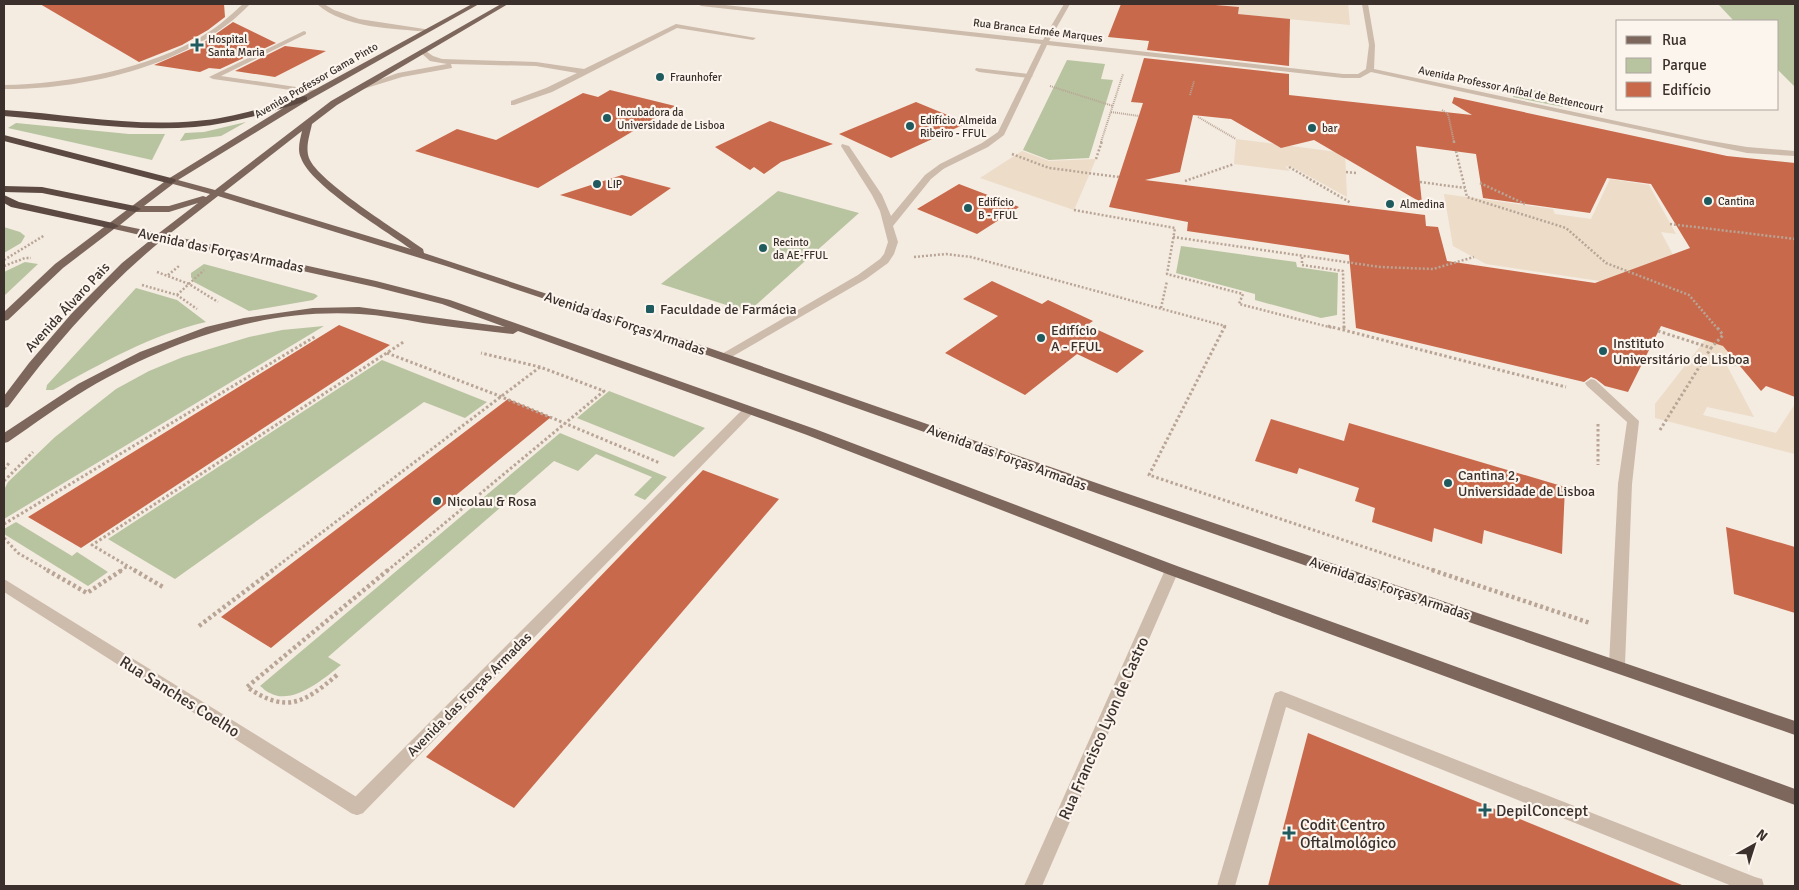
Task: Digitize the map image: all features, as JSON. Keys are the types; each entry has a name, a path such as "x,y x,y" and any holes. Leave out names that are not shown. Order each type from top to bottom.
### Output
{"highway":[{"path":"4,113 115,123 180,125 254,114 304,99"},
{"name":"Avenida das Forças Armadas","path":"4,138 171,181"},
{"name":"Avenida das Forças Armadas","path":"4,189 42,190 135,208"},
{"name":"Avenida das Forças Armadas","path":"4,198 15,205 113,226"}],"main road":[{"name":"Avenida Professor Gama Pinto","path":"135,208 212,154 316,92 476,4"},
{"path":"216,192 309,121 354,90 505,4"},
{"path":"309,121 304,141 305,159 312,169 327,184 429,258"},
{"name":"Avenida das Forças Armadas","path":"171,181 216,192 429,258 724,357 1138,504 1616,665 1795,728"},
{"name":"Avenida das Forças Armadas","path":"135,208 168,209 188,205 216,192"},
{"name":"Avenida Álvaro Pais","path":"4,404 33,365 76,315 126,265 216,192"},
{"name":"Avenida Álvaro Pais","path":"4,318 60,266 135,208"},
{"name":"Avenida das Forças Armadas","path":"113,226 376,284 446,302 750,410 1172,570 1795,796"},
{"path":"4,439 81,387 140,355 216,328 264,316 288,312 349,310 540,335"}],"street":[{"path":"4,87 56,84 92,79 141,65 181,49 212,33 247,4"},
{"path":"320,4 330,11 368,22 428,30"},
{"name":"Rua Branca Edmée Marques","path":"701,4 1347,76 1362,75 1370,70"},
{"path":"889,225 928,178 943,166 986,144 1001,133 1044,42 1067,4"},
{"path":"1365,4 1372,45 1370,70"},
{"path":"514,103 549,90 676,26 754,38"},
{"path":"304,33 213,77 316,92"},
{"path":"423,51 428,57 435,60 466,64 536,64 586,72"},
{"path":"354,90 401,75 466,64"},
{"path":"4,80 62,79 141,65"},
{"path":"981,66 1031,72"},
{"name":"Avenida Professor Aníbal de Bettencourt","path":"1370,70 1705,142 1748,150 1795,154"},
{"path":"724,357 862,276 884,260 892,248 889,225 880,200 845,146"},
{"path":"1591,383 1634,421 1625,484 1616,665"},
{"name":"Avenida das Forças Armadas","path":"357,807 750,410"},
{"name":"Rua Francisco Lyon de Castro","path":"1033,886 1172,570"},
{"name":"Rua Sanches Coelho","path":"4,585 357,807"},
{"path":"1226,886 1282,698 1755,886"}],"path":[{"path":"1096,159 1123,74"},
{"path":"1052,79 1049,86 1113,106"},
{"path":"1190,94 1194,81"},
{"path":"1442,109 1448,114 1454,143"},
{"path":"1111,112 1139,116"},
{"path":"1198,117 1236,139"},
{"path":"986,144 1049,168 1119,177"},
{"path":"1456,151 1467,197 1566,228 1606,264 1689,295 1723,335 1711,348 1658,331"},
{"path":"1185,181 1234,164"},
{"path":"1288,167 1351,203"},
{"path":"1346,172 1356,173"},
{"path":"1420,182 1465,188"},
{"path":"1480,183 1525,204"},
{"path":"1074,210 1175,228 1167,274 1243,294 1239,304 1460,360"},
{"path":"1670,224 1795,239"},
{"path":"1173,237 1380,267 1433,269 1474,257"},
{"path":"4,260 32,243"},
{"path":"884,260 937,254 963,255 1225,326 1149,476 1618,632"},
{"path":"1302,256 1302,265 1343,271 1344,331"},
{"path":"153,271 189,284 220,303"},
{"path":"1161,308 1166,281"},
{"path":"4,524 318,334"},
{"path":"163,587 92,545 409,338 400,336"},
{"path":"336,675 319,690 300,701 282,703 266,700 247,687 604,391 540,367 475,352"},
{"path":"386,353 500,397 664,465"},
{"path":"199,626 540,367"},
{"path":"4,482 35,450"},
{"path":"4,538 18,553 87,593 128,566"}],"green space":[{"path":"1718,4 1795,4 1795,87 1779,71 1779,20 1733,20"},
{"path":"1067,60 1105,64 1101,79 1113,80 1089,158 1049,160 1023,150"},
{"path":"1518,87 1567,97 1563,107 1513,97"},
{"path":"246,122 221,136 180,141 185,133 204,132"},
{"path":"16,123 129,134 165,134 152,160 8,128"},
{"name":"Recinto da AE-FFUL","path":"778,191 859,213 748,312 661,284"},
{"path":"4,227 20,232 25,236 21,243 4,253"},
{"path":"1181,246 1296,262 1297,267 1338,273 1337,315 1321,318 1255,300 1255,294 1176,273"},
{"path":"25,262 38,264 4,296 4,272"},
{"path":"204,264 318,296 313,300 249,311 194,282 191,273"},
{"path":"136,288 177,300 206,322 146,342 53,390 46,390 47,385"},
{"path":"324,326 4,519 4,490 8,482 55,437 116,389 149,371 183,357 249,337 282,330"},
{"path":"382,360 487,402 465,418 424,402 175,579 108,539"},
{"path":"609,391 705,428 674,457 577,418"},
{"path":"560,433 667,477 645,500 634,495 652,477 596,454 578,471 554,461 328,657 341,665 326,677 308,689 288,696 279,696 260,686"},
{"path":"16,522 72,556 77,552 108,572 88,586 4,534 4,529"}],"shaded area":[{"path":"1204,4 1348,4 1350,25 1238,14 1239,7"},
{"path":"1236,139 1345,153 1347,197 1294,168 1285,166 1290,171 1234,164"},
{"path":"1022,151 1049,161 1096,159 1074,210 980,178"},
{"path":"1610,179 1649,185 1676,234 1661,232 1694,295 1486,264 1453,246 1444,194 1553,209 1555,214 1591,219"},
{"path":"1687,296 1751,367 1727,366 1754,417 1707,407 1703,415 1776,433 1795,404 1795,454 1655,418 1655,404 1705,340"}],"building":[{"path":"40,4 224,4 225,17 208,30 182,45 139,62"},
{"path":"1121,4 1204,4 1239,7 1238,14 1290,19 1289,66 1147,50 1149,41 1108,37"},
{"path":"233,22 276,43 220,69 209,68 200,72 154,65 200,45"},
{"path":"285,46 326,51 275,77 235,71"},
{"path":"1144,58 1289,74 1289,95 1472,115 1452,103 1454,97 1727,156 1795,163 1795,397 1766,386 1761,391 1723,346 1661,326 1628,392 1605,386 1591,377 1584,382 1356,328 1349,255 1187,231 1188,222 1109,207 1143,103 1131,102","holes":["1193,115 1231,119 1281,148 1314,140 1422,203 1416,146 1476,154 1483,198 1590,213 1607,178 1651,184 1690,248 1595,283 1447,261 1438,227 1426,226 1425,215 1145,180 1180,172"]},
{"path":"610,90 675,106 538,188 415,151 457,129 496,140 583,93 598,97"},
{"name":"Edifício Almeida Ribeiro - FFUL","path":"916,102 967,123 891,158 839,134"},
{"path":"770,121 833,144 781,162 764,174 754,167 750,170 715,147"},
{"path":"622,175 671,188 631,216 560,195"},
{"name":"Edifício B - FFUL","path":"959,184 1019,207 977,234 917,209"},
{"name":"Edifício A - FFUL","path":"992,281 1042,304 1048,300 1093,321 1087,325 1144,351 1117,373 1077,354 1025,395 945,353 998,316 963,299"},
{"path":"339,325 390,345 81,548 28,517"},
{"path":"508,399 551,417 271,648 221,617"},
{"name":"Cantina 2, Universidade de Lisboa","path":"1271,419 1344,441 1349,423 1565,487 1562,554 1484,530 1482,544 1434,528 1432,542 1372,522 1375,508 1355,501 1359,488 1299,468 1297,474 1255,461"},
{"path":"703,470 779,499 514,808 426,757"},
{"path":"1726,527 1795,547 1795,613 1734,594"},
{"path":"1308,733 1682,885 1268,886"}],"place":[{"name":"Hospital Santa Maria","path":"197,45"},
{"name":"Fraunhofer","path":"660,77"},
{"name":"Incubadora da Universidade de Lisboa","path":"607,118"},
{"name":"Edifício Almeida Ribeiro - FFUL","path":"910,126"},
{"name":"bar","path":"1312,128"},
{"name":"LIP","path":"597,184"},
{"name":"Cantina","path":"1708,201"},
{"name":"Almedina","path":"1390,204"},
{"name":"Edifício B - FFUL","path":"968,208"},
{"name":"Recinto da AE-FFUL","path":"763,248"},
{"name":"Faculdade de Farmácia","path":"650,309"},
{"name":"Edifício A - FFUL","path":"1041,338"},
{"name":"Instituto Universitário de Lisboa","path":"1603,351"},
{"name":"Cantina 2, Universidade de Lisboa","path":"1448,483"},
{"name":"Nicolau & Rosa","path":"437,501"},
{"name":"DepilConcept","path":"1485,810"},
{"name":"Codit Centro Oftalmológico","path":"1289,833"}]}
